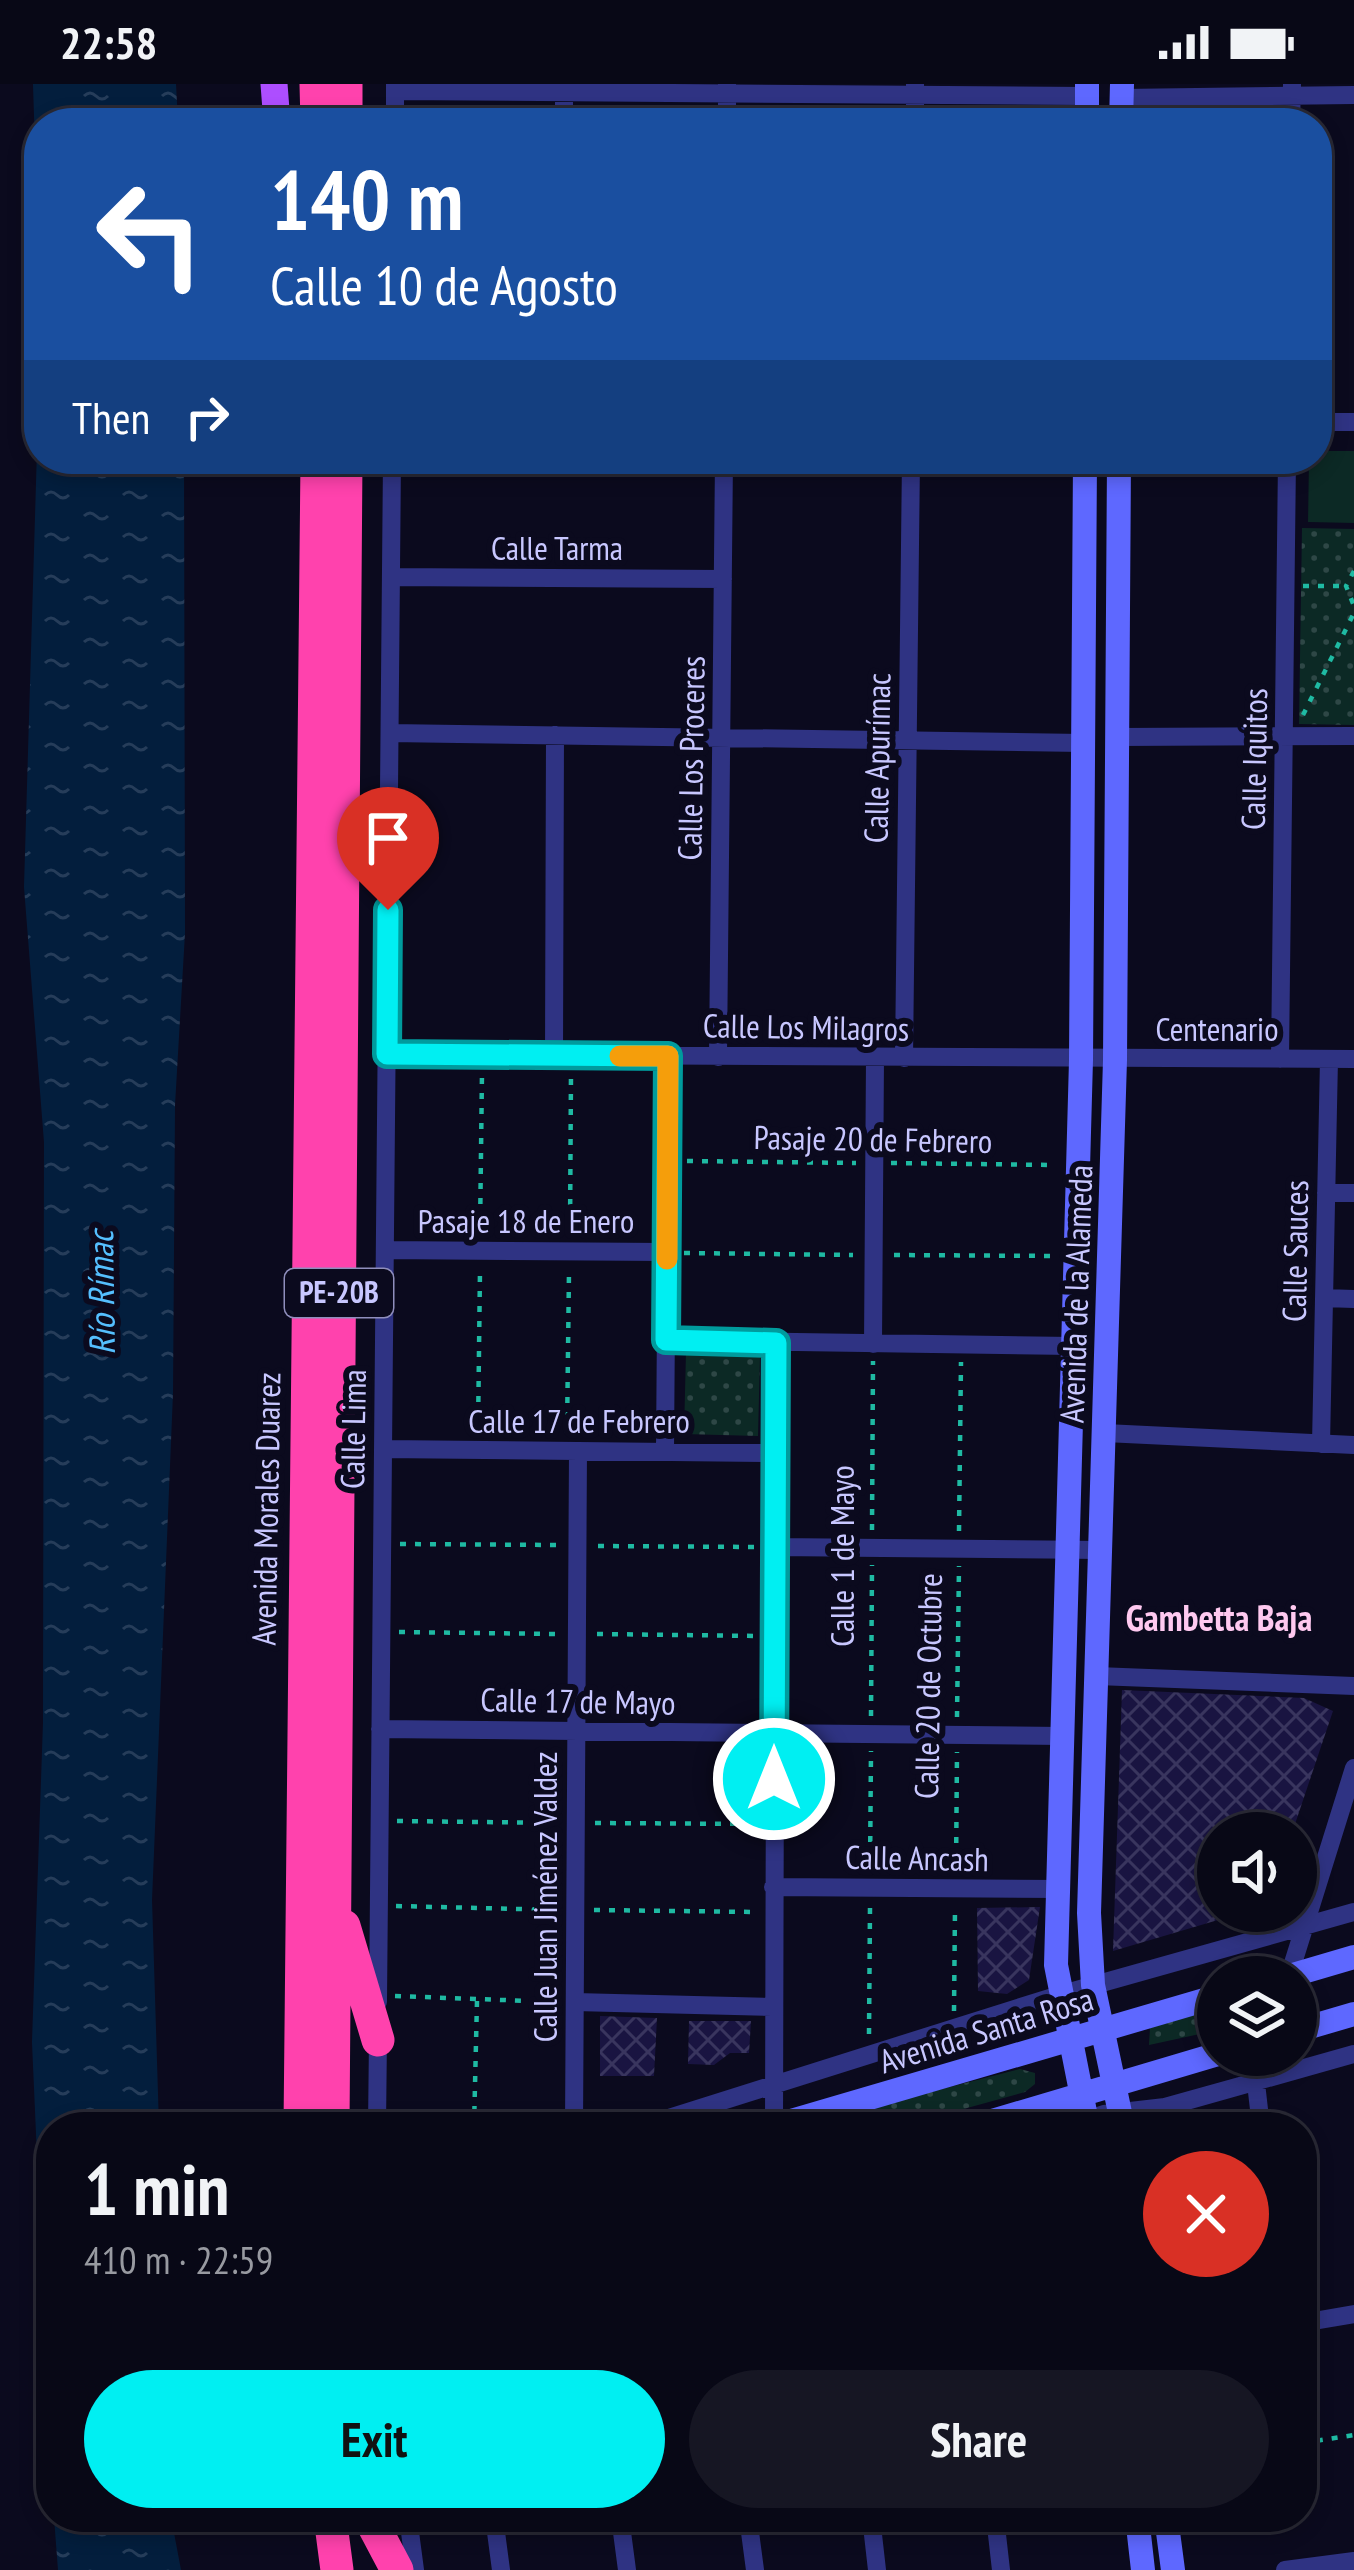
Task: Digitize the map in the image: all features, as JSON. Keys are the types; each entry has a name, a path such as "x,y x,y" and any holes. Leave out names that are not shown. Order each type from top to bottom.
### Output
{"highway":[{"name":"Avenida Morales Duarez","path":"300,2112 317,474"},
{"name":"PE-20B","path":"333,2112 346,474"},
{"path":"334,1893 378,2040"},
{"path":"332,2532 337,2570"},
{"path":"366,2532 369,2570"},
{"path":"374,2532 398,2570"}],"street":[{"path":"395,87 1087,90"},
{"path":"1122,102 1292,90 1354,95"},
{"name":"Calle Lima","path":"376,2112 392,474"},
{"name":"Calle Los Proceres","path":"718,1057 724,474"},
{"name":"Calle Apurímac","path":"904,1058 910,474"},
{"name":"Avenida de la Alameda","path":"1080,2112 1058,1995 1081,1060 1085,474"},
{"name":"Avenida de la Alameda","path":"1119,474 1115,1060 1089,1912 1093,1985 1121,2112"},
{"name":"Calle Iquitos","path":"1280,1059 1289,735 1288,474"},
{"name":"Calle Tarma","path":"391,577 723,579"},
{"path":"389,733 1083,743"},
{"path":"554,1055 555,735"},
{"path":"1117,737 1354,736"},
{"name":"Calle Los Milagros","path":"387,1054 1081,1060"},
{"path":"665,1451 668,1056"},
{"path":"873,1344 875,1058"},
{"name":"Calle Sauces","path":"1321,1444 1329,1059"},
{"name":"Centenario","path":"1081,1060 1354,1059"},
{"path":"1326,1193 1354,1193"},
{"name":"Pasaje 18 de Enero","path":"385,1250 667,1252"},
{"path":"1324,1298 1354,1299"},
{"path":"666,1340 1073,1346"},
{"path":"773,2112 776,1343"},
{"path":"1105,1433 1354,1445"},
{"name":"Calle 17 de Febrero","path":"383,1449 776,1453"},
{"name":"Calle Juan Jiménez Valdez","path":"574,2112 578,1451"},
{"path":"775,1547 1102,1550"},
{"path":"1097,1676 1354,1686"},
{"name":"Calle 17 de Mayo","path":"380,1730 1063,1736"},
{"path":"1317,1885 1354,1768"},
{"name":"Calle Ancash","path":"773,1887 1060,1889"},
{"path":"1317,1922 1354,1912"},
{"path":"690,2112 1058,1995 1283,1932"},
{"path":"1317,1968 1354,1957"},
{"path":"575,2002 772,2007"},
{"name":"Avenida Santa Rosa","path":"847,2112 1197,2002"},
{"path":"1317,2025 1354,2014"},
{"path":"1147,2112 1354,2054"},
{"path":"1086,2112 1117,2084 1197,2060"},
{"path":"1256,2084 1259,2112"},
{"path":"1317,2320 1354,2314"},
{"path":"410,2532 415,2570"},
{"path":"496,2532 501,2570"},
{"path":"622,2532 626,2570"},
{"path":"750,2532 755,2570"},
{"path":"874,2532 878,2570"},
{"path":"996,2532 1000,2570"},
{"path":"1139,2532 1143,2570"},
{"path":"1168,2532 1173,2570"},
{"path":"1285,2570 1354,2560"}],"path":[{"path":"1289,735 1354,609 1346,586 1354,571"},
{"path":"1286,586 1346,586"},
{"name":"Pasaje 20 de Febrero","path":"667,1161 1078,1165"},
{"name":"Calle 1 de Mayo","path":"869,2055 873,1344"},
{"name":"Calle 20 de Octubre","path":"954,2028 961,1345"},
{"path":"378,1996 575,2002"},
{"path":"474,2112 478,1999"},
{"path":"1317,2441 1354,2435"}],"green space":[{"path":"1332,451 1354,451 1354,523 1308,522 1309,474 1332,474"},
{"path":"1302,528 1354,529 1354,725 1299,724"},
{"path":"686,1353 760,1355 758,1436 684,1434"},
{"path":"1197,2013 1197,2035 1149,2045 1150,2028"},
{"path":"1020,2069 1035,2073 1035,2084 1025,2092 952,2112 866,2112"}],"water":[{"path":"33,84 176,84 177,108 34,108"},
{"name":"Río Rímac","path":"36,474 184,474 185,933 175,1105 173,1393 152,1900 159,2112 36,2112 36,2133 32,2042 43,1723 44,1142 24,887"},
{"path":"55,2532 174,2532 181,2570 58,2570"}],"building":[{"path":"1122,1690 1304,1698 1333,1711 1299,1812 1197,1812 1197,1926 1113,1951"},
{"path":"1040,1907 1029,1980 1007,1994 978,1991 977,1908"},
{"path":"600,2016 657,2018 654,2076 600,2076"},
{"path":"689,2021 751,2021 749,2053 730,2053 714,2065 688,2064"}],"slow traffic":[{"path":"620,1056 668,1056 667,1259"}],"district":[{"name":"Gambetta Baja","path":"1219,1618"}],"route":[{"path":"388,910 387,1054 668,1056 666,1340 776,1343 774,1779"}]}
